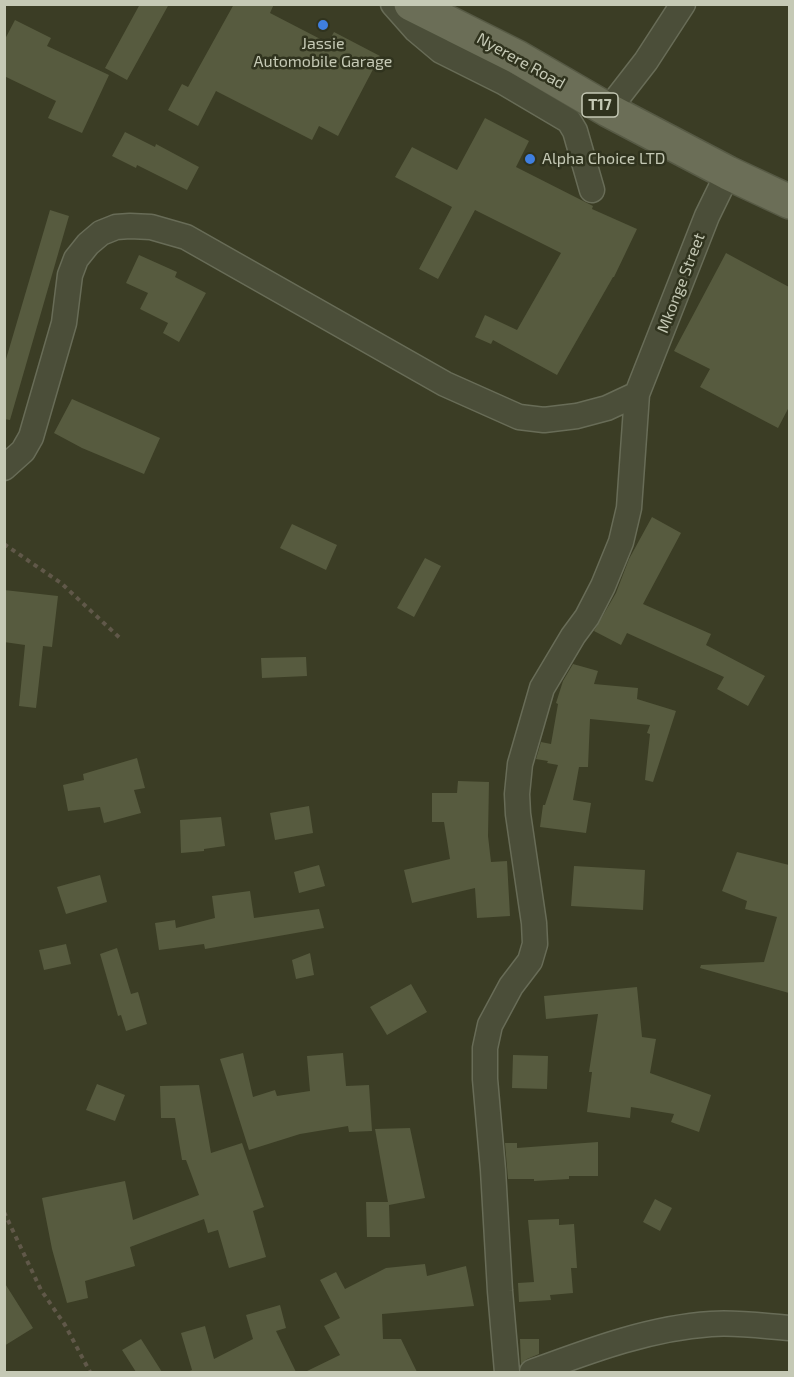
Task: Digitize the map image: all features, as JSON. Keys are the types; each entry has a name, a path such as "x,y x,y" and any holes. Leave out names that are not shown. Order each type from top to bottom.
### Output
{"main road":[{"name":"Nyerere Road","path":"411,4 517,57 608,110 728,174 789,202"}],"street":[{"path":"393,4 416,30 441,51 503,82 569,121 575,130 592,190"},
{"path":"608,110 646,61 683,4"},
{"name":"Mkonge Street","path":"507,1372 494,1170 484,1079 485,1048 490,1025 511,986 530,961 535,944 533,913 518,814 520,764 542,688 587,617 621,542 629,508 637,394 703,225 728,174"},
{"path":"4,468 23,451 31,437 64,323 70,275 76,259 101,233 116,227 151,227 186,237 445,384 519,417 544,420 577,416 607,408 637,394"},
{"path":"532,1372 584,1353 680,1327 737,1324 789,1328"}],"path":[{"path":"4,544 61,583 122,640"},
{"path":"4,1212 41,1290 65,1325 90,1372"}],"building":[{"path":"140,4 169,4 127,80 105,68"},
{"path":"234,4 274,4 270,13 328,43 334,32 380,56 338,136 319,126 312,140 216,91 198,126 168,110 182,84 188,87"},
{"path":"15,20 51,38 47,46 109,75 82,133 48,118 56,101 4,76 4,41"},
{"path":"485,118 529,141 516,167 593,206 592,209 637,229 614,277 557,375 493,340 491,344 475,337 485,315 517,330 561,253 475,210 438,279 419,269 452,207 395,177 412,147 457,170"},
{"path":"125,132 155,147 156,144 199,167 187,190 137,165 136,168 112,156"},
{"path":"50,210 69,216 10,420 4,419 4,366"},
{"path":"726,253 789,287 789,407 778,428 700,387 710,369 674,351"},
{"path":"139,255 177,272 175,277 206,293 179,342 163,333 168,323 140,309 148,293 126,283"},
{"path":"72,399 160,438 144,474 82,448 54,433"},
{"path":"652,517 681,533 643,604 711,634 706,645 765,676 748,706 717,689 724,677 627,633 621,645 594,631 616,593 629,559"},
{"path":"292,524 337,545 326,570 280,548"},
{"path":"425,558 441,566 414,617 397,608"},
{"path":"4,590 58,596 52,647 43,646 36,708 19,706 25,645 4,642"},
{"path":"306,657 307,676 262,678 261,658"},
{"path":"573,664 598,671 594,684 638,688 637,699 676,711 653,782 645,780 650,734 647,733 650,725 590,719 588,767 579,767 573,800 591,803 586,833 540,827 543,805 545,805 558,765 536,759 541,742 551,744 558,704 556,703 563,681"},
{"path":"137,758 145,788 134,790 141,813 104,823 100,807 68,811 63,785 84,780 83,774"},
{"path":"458,781 489,782 488,836 491,862 507,861 510,916 477,918 475,888 412,903 404,870 450,859 444,822 432,822 432,793 457,793"},
{"path":"309,806 313,833 275,840 270,813"},
{"path":"221,817 225,846 181,853 180,820"},
{"path":"737,852 789,865 789,993 700,968 701,965 764,962 777,917 745,909 747,901 722,891"},
{"path":"319,865 325,886 299,893 294,872"},
{"path":"574,866 645,870 643,910 571,906"},
{"path":"100,875 107,902 66,914 57,887"},
{"path":"250,891 254,918 319,909 324,928 205,949 204,944 159,950 155,923 175,920 176,928 215,918 212,896"},
{"path":"66,944 71,964 44,970 39,950"},
{"path":"117,948 131,994 138,992 147,1024 126,1031 121,1015 118,1016 100,954"},
{"path":"310,953 314,975 296,979 292,960"},
{"path":"411,984 427,1012 387,1035 370,1007"},
{"path":"637,987 642,1037 656,1039 650,1073 711,1095 699,1132 671,1122 674,1114 631,1107 630,1118 587,1112 592,1072 589,1072 598,1014 546,1019 544,996"},
{"path":"243,1053 253,1097 275,1090 277,1096 310,1091 307,1056 343,1053 346,1086 369,1085 372,1131 349,1132 348,1126 300,1134 249,1150 220,1059"},
{"path":"513,1055 548,1056 547,1089 512,1088"},
{"path":"97,1084 125,1095 115,1121 86,1110"},
{"path":"199,1085 211,1153 242,1143 264,1207 253,1211 266,1257 229,1268 218,1230 208,1233 204,1219 130,1247 135,1266 85,1281 88,1298 67,1303 52,1249 42,1198 125,1181 133,1220 199,1195 186,1160 182,1160 175,1118 161,1118 160,1086"},
{"path":"410,1128 425,1198 389,1205 390,1237 367,1237 366,1202 388,1202 375,1129"},
{"path":"598,1142 598,1176 569,1176 569,1179 534,1181 534,1179 508,1179 505,1143 517,1143 517,1148"},
{"path":"655,1199 672,1208 660,1231 643,1222"},
{"path":"559,1219 559,1225 574,1224 577,1268 571,1268 573,1293 550,1295 551,1300 519,1302 518,1283 534,1282 528,1220"},
{"path":"425,1264 427,1276 466,1266 474,1306 382,1314 383,1339 401,1339 417,1372 305,1372 340,1355 324,1326 340,1318 320,1280 336,1272 345,1289 386,1268"},
{"path":"4,1282 33,1328 4,1346"},
{"path":"280,1305 286,1328 276,1331 296,1372 187,1372 192,1370 181,1333 205,1326 214,1359 253,1339 246,1315"},
{"path":"141,1339 162,1372 136,1372 122,1350"},
{"path":"520,1339 539,1339 539,1354 521,1364"}],"place":[{"name":"Jassie Automobile Garage","path":"323,25"},
{"name":"Alpha Choice LTD","path":"530,159"}]}
